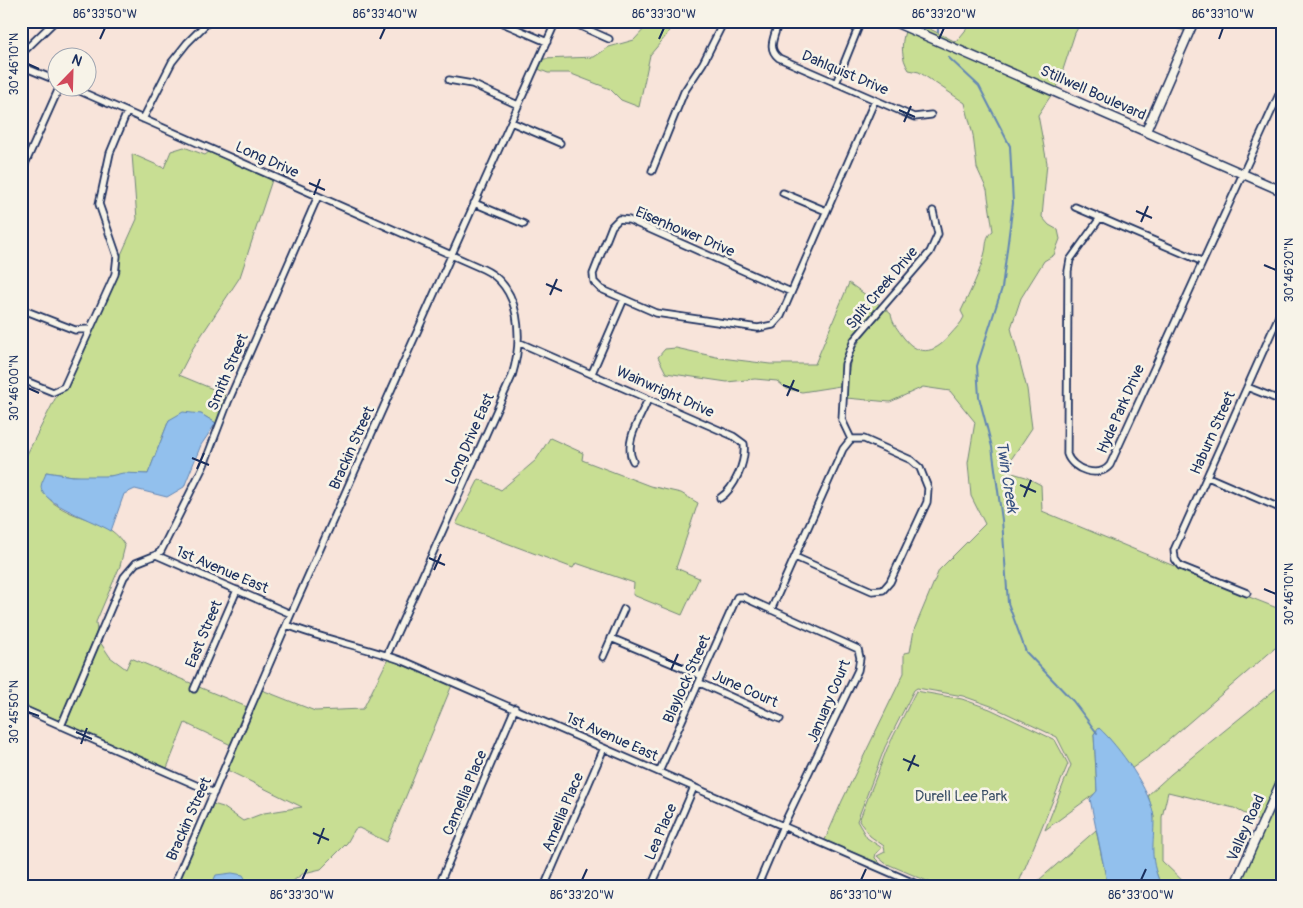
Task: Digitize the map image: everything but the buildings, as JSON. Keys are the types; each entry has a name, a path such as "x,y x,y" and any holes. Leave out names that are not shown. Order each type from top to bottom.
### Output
{"street":[{"path":"21,54 55,21"},
{"path":"143,119 172,62 187,43 209,21"},
{"path":"498,21 547,42"},
{"name":"Brackin Street","path":"173,887 287,625 556,21"},
{"path":"569,21 609,39"},
{"path":"652,171 684,92 703,64 724,21"},
{"path":"836,83 861,21"},
{"name":"Stillwell Boulevard","path":"892,21 1282,190"},
{"path":"1146,131 1194,21"},
{"name":"Dahlquist Drive","path":"776,30 771,45 774,53 779,58 914,116 931,115"},
{"path":"21,66 48,77"},
{"path":"449,80 472,84 518,105"},
{"name":"Hyde Park Drive","path":"1100,218 1070,260 1068,271 1067,454 1071,462 1096,473 1108,467 1282,88"},
{"path":"21,173 55,98"},
{"name":"Long Drive","path":"96,98 451,255"},
{"name":"Eisenhower Drive","path":"792,292 628,220 619,219 612,226 593,274 594,282 601,288 656,312 758,328 773,325 781,316 792,292 875,100"},
{"path":"21,379 50,391 61,389 65,385 117,270 117,256 99,204 108,159 128,112"},
{"path":"511,122 560,143"},
{"path":"783,193 826,212"},
{"name":"Smith Street","path":"156,555 161,551 201,472 228,402 318,196"},
{"path":"474,203 524,224"},
{"path":"1075,207 1201,261"},
{"name":"Split Creek Drive","path":"851,439 842,420 845,364 854,340 930,252 938,234 934,211"},
{"name":"Long Drive East","path":"387,655 514,370 518,342 517,321 513,301 506,286 490,272 451,255"},
{"path":"592,373 624,299"},
{"path":"21,309 75,330 90,330"},
{"name":"Haburn Street","path":"1247,593 1180,566 1174,559 1174,550 1282,309"},
{"name":"Wainwright Drive","path":"518,342 733,436 744,444 745,453 732,486 720,498"},
{"path":"1247,387 1282,402"},
{"path":"633,461 630,454 630,443 648,399"},
{"path":"771,610 795,556 843,449 851,439 864,439 911,460 920,468 928,488 927,502 890,582 883,590 872,591 795,556"},
{"path":"1208,476 1282,509"},
{"name":"1st Avenue East","path":"61,726 126,573 136,563 156,555 292,614"},
{"name":"East Street","path":"194,689 237,590"},
{"name":"January Court","path":"737,597 743,597 858,649 860,658 858,670 783,826"},
{"name":"Blaylock Street","path":"660,772 737,597"},
{"path":"603,657 624,609"},
{"name":"1st Avenue East","path":"287,625 318,638 387,655 514,708 923,887"},
{"path":"612,638 702,676"},
{"name":"June Court","path":"700,683 780,719"},
{"path":"21,708 214,792"},
{"name":"Camellia Place","path":"438,887 514,708"},
{"name":"Amellia Place","path":"544,887 604,748"},
{"name":"Valley Road","path":"1234,887 1282,780"},
{"name":"Lea Place","path":"650,887 694,786"},
{"path":"757,887 783,826"}],"green space":[{"path":"648,21 674,21 666,36 650,55 639,107 621,100 610,89 569,73 548,73 538,69 543,59 594,57 609,47 634,40 646,27"},
{"path":"912,21 947,21 928,28 956,42 973,21 1082,21 1075,33 1057,88 913,26"},
{"path":"1152,21 1189,21 1185,31"},
{"path":"905,31 1052,94 1038,115 1047,163 1042,217 1049,225 1058,230 1060,239 1054,255 1044,261 1021,298 1011,328 1027,389 1032,428 1008,464 1009,472 1026,477 1041,485 1042,511 1181,570 1282,610 1282,642 1156,751 1131,769 1108,737 1098,728 1094,734 1097,792 1045,830 1071,765 1057,737 991,706 963,696 917,688 914,690 885,747 857,821 867,838 882,848 876,853 875,858 882,865 825,840 904,673 904,653 910,652 914,630 939,570 985,524 971,496 968,463 975,422 950,391 923,387 890,402 846,398 851,358 866,331 885,309 891,314 894,324 901,334 913,347 926,351 938,347 944,342 964,317 961,311 980,267 987,238 993,231 987,190 977,168 973,135 965,103 919,72 909,70 904,61 902,51"},
{"path":"184,147 205,155 209,152 272,180 240,277 193,348 179,375 225,394 216,423 201,414 169,420 148,474 93,477 46,472 43,492 52,502 67,511 112,531 125,546 120,566 96,622 97,631 60,721 21,704 21,462 23,462 57,395 68,386 120,271 120,257 137,219 132,154 164,168 171,151"},
{"path":"849,283 880,305 857,333 847,351 840,386 802,392 787,389 777,381 755,379 727,382 666,373 658,357 665,349 676,348 721,358 770,364 815,364"},
{"path":"550,438 583,453 582,460 650,486 681,493 698,503 676,568 699,578 682,615 633,595 634,583 576,563 573,568 456,524 479,479 501,490 536,460"},
{"path":"100,642 110,657 126,669 131,658 193,684 190,691 196,693 199,687 247,707 231,745 185,723 167,768 66,724"},
{"path":"388,659 452,685 387,842 359,828 355,829 347,843 321,869 304,873 285,887 176,887 213,804 223,807 243,821 264,813 302,807 227,770 262,690 315,711 363,709"},
{"path":"1282,684 1282,772 1260,822 1234,808 1168,792 1162,817 1162,861 1189,887 1166,887 1160,883 1153,864 1151,844 1154,817 1148,795"},
{"name":"Durell Lee Park","path":"916,691 962,699 990,709 1055,740 1068,764 1017,887 941,887 885,863 877,856 885,852 884,846 870,836 859,821 887,749"},
{"path":"1282,788 1282,887 1238,887"},
{"path":"1096,830 1108,887 1031,887"}],"water":[{"path":"183,412 201,414 216,423 201,445 184,487 167,497 135,489 124,494 111,531 59,506 43,493 41,485 46,472 72,476 110,476 123,473 148,474 169,420"},
{"path":"1099,728 1124,757 1148,796 1154,819 1154,865 1160,883 1166,887 1108,887 1090,799 1097,791 1094,734"},
{"path":"232,873 243,875 250,887 209,887 216,875"}],"waterway":[{"name":"Twin Creek","path":"938,21 938,32"},
{"name":"Twin Creek","path":"948,57 979,86 1010,146 1013,203 1002,288 977,366 979,397 992,447 1002,520 1008,603 1026,652 1073,701 1097,733"}]}
